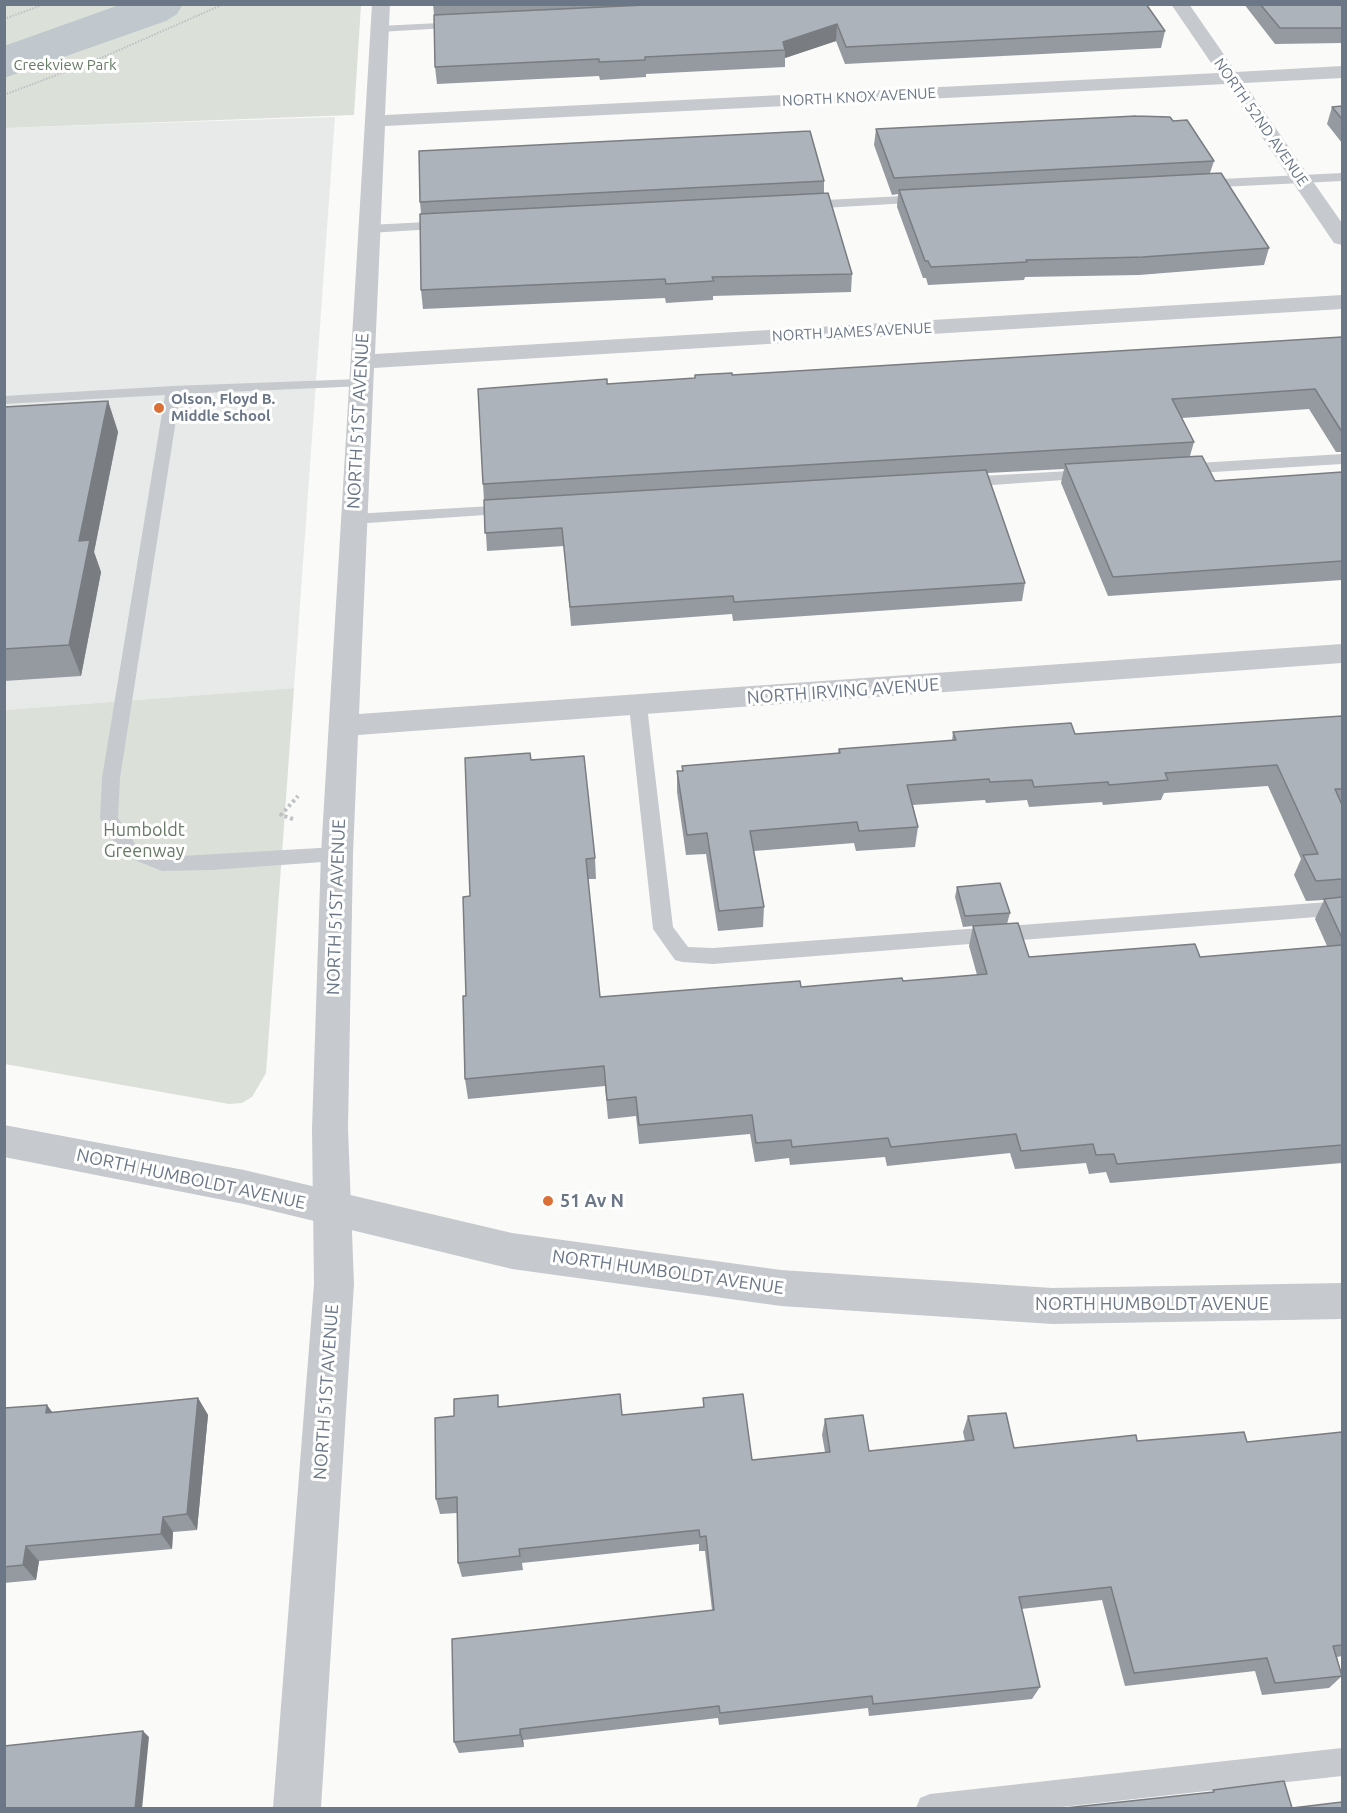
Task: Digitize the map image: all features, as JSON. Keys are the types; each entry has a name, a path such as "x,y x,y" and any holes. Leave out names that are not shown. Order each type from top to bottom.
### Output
{"street":[{"name":"NORTH 51ST AVENUE","path":"297,1809 334,1284 330,1129 337,854 381,4"},
{"name":"NORTH 52ND AVENUE","path":"1180,4 1342,238"},
{"name":"NORTH KNOX AVENUE","path":"375,121 1342,72"},
{"name":"NORTH JAMES AVENUE","path":"361,372 1342,302"},
{"name":"NORTH IRVING AVENUE","path":"343,726 1342,654"},
{"name":"NORTH HUMBOLDT AVENUE","path":"4,1141 244,1187 512,1251 781,1288 1052,1306 1342,1301"}],"lane":[{"path":"379,29 472,25"},
{"path":"1182,185 1342,177"},
{"path":"788,206 931,199"},
{"path":"369,229 466,224"},
{"path":"4,400 173,390 361,372"},
{"path":"173,390 111,778 109,818 129,850 162,864 337,854"},
{"path":"1164,470 1342,459"},
{"path":"951,483 1105,474"},
{"path":"353,519 523,509"},
{"path":"638,706 663,929 682,954 713,956 1342,908"},
{"path":"930,1809 1342,1762"}],"path":[{"path":"4,19 45,4"},
{"path":"4,95 100,58 224,4"}],"shaded area":[{"name":"Olson, Floyd B. Middle School","path":"335,117 294,688 5,710 4,128"}],"green space":[{"name":"Creekview Park","path":"4,5 361,5 354,115 5,128"},
{"name":"Humboldt Greenway","path":"294,688 266,1073 252,1097 242,1103 229,1104 5,1064 4,710"}],"building":[{"path":"666,4 1146,4 1165,31 846,47 837,24 783,42 785,50 645,57 645,60 599,62 599,59 435,67 434,15"},
{"path":"1260,4 1342,4 1342,28 1280,28"},
{"path":"1342,106 1342,119 1332,107"},
{"path":"1136,116 1170,117 1173,121 1187,120 1214,161 894,178 876,129"},
{"path":"810,131 824,181 420,202 419,151"},
{"path":"1221,173 1269,248 1143,257 1026,260 1027,262 931,267 928,261 925,261 899,190"},
{"path":"828,193 852,274 712,277 714,281 666,284 665,279 421,290 420,214"},
{"path":"1342,337 1342,432 1315,389 1172,399 1194,442 483,484 478,389 607,379 607,384 695,378 695,375 732,373 732,375"},
{"path":"108,401 79,541 90,540 69,645 4,649 4,407"},
{"path":"1202,456 1215,481 1342,472 1342,561 1113,577 1065,464"},
{"path":"986,470 1025,583 734,602 733,596 570,607 562,528 485,533 484,500"},
{"path":"1342,716 1342,789 1335,789 1342,805 1342,879 1316,881 1303,855 1318,854 1277,765 1165,773 1168,780 1109,785 1108,782 1034,787 1032,780 990,782 989,779 907,785 918,827 859,831 857,822 750,831 764,907 719,911 707,833 687,835 677,771 683,771 682,766 840,753 839,749 956,740 953,732 1071,723 1075,734"},
{"path":"530,753 531,760 584,756 595,858 586,859 600,997 800,981 801,987 902,978 903,981 987,974 973,926 1018,923 1029,957 1195,944 1200,957 1342,945 1342,1145 1117,1164 1114,1154 1096,1155 1093,1144 1021,1151 1016,1134 891,1147 888,1138 792,1147 791,1140 756,1143 752,1115 639,1125 636,1097 607,1100 604,1066 465,1079 463,996 466,996 463,897 470,896 465,758"},
{"path":"1000,883 1010,913 965,916 957,887"},
{"path":"1342,897 1342,938 1324,899"},
{"path":"620,1394 622,1415 704,1407 703,1398 743,1394 752,1460 830,1452 825,1419 863,1415 869,1451 974,1440 968,1416 1006,1413 1014,1448 1136,1435 1137,1441 1244,1432 1247,1442 1342,1432 1342,1645 1333,1646 1342,1676 1275,1683 1267,1658 1134,1673 1111,1587 1019,1597 1040,1687 873,1704 872,1696 720,1713 719,1706 520,1729 520,1735 454,1742 452,1639 714,1610 706,1536 700,1537 699,1530 519,1549 520,1556 458,1563 457,1497 436,1499 435,1418 454,1416 454,1399 498,1395 498,1407"},
{"path":"198,1398 187,1514 163,1517 161,1534 26,1546 23,1565 4,1567 4,1408 47,1405 46,1413"},
{"path":"143,1731 135,1809 4,1809 4,1746"},
{"path":"1284,1781 1292,1808 1342,1802 1342,1809 1065,1808 1214,1792 1213,1790"}],"waterway":[{"path":"4,63 149,11 160,4"}],"place":[{"name":"Olson, Floyd B. Middle School","path":"159,408"},
{"name":"51 Av N","path":"548,1201"}]}
